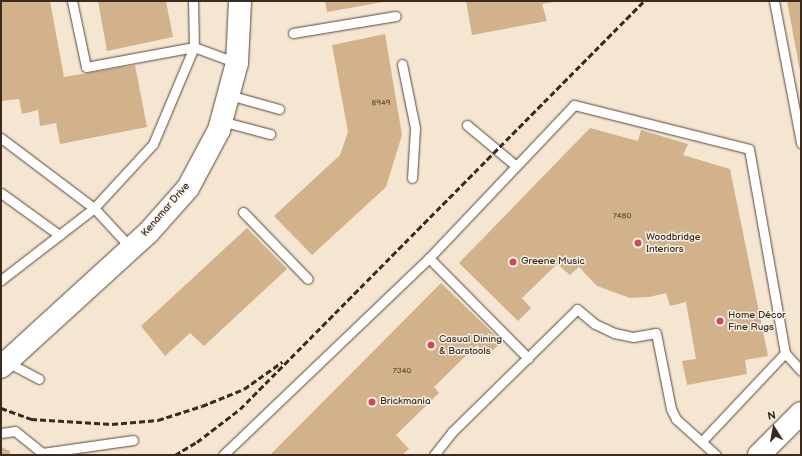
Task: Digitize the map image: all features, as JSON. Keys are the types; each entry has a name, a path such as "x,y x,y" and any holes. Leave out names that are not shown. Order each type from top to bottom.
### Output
{"street":[{"name":"Kenamar Drive","path":"4,364 131,248 188,188 221,120 237,63 240,1"},
{"path":"759,455 801,413"}],"lane":[{"path":"72,1 86,67 194,47 237,63"},
{"path":"1,278 1,280 94,208 153,144 194,47 192,1"},
{"path":"774,1 801,143"},
{"path":"293,34 396,16"},
{"path":"402,64 415,128 412,178"},
{"path":"228,95 279,109"},
{"path":"223,455 429,258 574,105 749,149 785,353 801,371"},
{"path":"221,120 270,134"},
{"path":"467,125 515,166"},
{"path":"1,138 94,208 131,248"},
{"path":"1,193 59,236"},
{"path":"243,212 308,279"},
{"path":"429,258 528,358"},
{"path":"434,455 452,432 576,309 595,324 614,333 633,337 656,333 671,408 676,419 716,455"},
{"path":"701,442 785,353"},
{"path":"4,364 39,379"},
{"path":"1,433 14,431 42,453 133,440"}],"building":[{"path":"1,1 50,1 64,77 135,65 147,127 60,144 56,123 40,126 38,110 22,114 19,99 1,101"},
{"path":"98,1 166,1 173,37 107,51"},
{"path":"325,1 383,1 383,2 327,12"},
{"path":"466,1 554,2 542,4 547,21 472,35"},
{"path":"787,1 801,1 801,71 800,71"},
{"path":"385,34 402,135 386,187 312,255 274,216 340,155 348,132 332,45"},
{"path":"590,128 638,141 641,130 688,144 683,155 730,169 768,356 745,360 747,374 687,385 682,361 696,359 686,302 670,306 666,293 649,297 630,298 597,286 579,267 570,275 557,264 522,298 531,308 518,321 459,263"},
{"path":"247,228 287,269 204,346 190,333 165,356 141,326"},
{"path":"441,283 502,342 487,355 477,345 434,387 439,393 396,435 409,449 402,455 270,455"},
{"path":"1,447 10,451 10,455 1,455"}],"railway":[{"path":"175,455 197,442 240,409 644,1"},
{"path":"1,408 31,419 112,424 158,420 202,406 244,389 282,362"}],"place":[{"name":"Woodbridge Interiors","path":"638,243"},
{"name":"Greene Music","path":"513,262"},
{"name":"Home Décor Fine Rugs","path":"720,321"},
{"name":"Casual Dining & Barstools","path":"431,345"},
{"name":"Brickmania","path":"372,402"}]}
